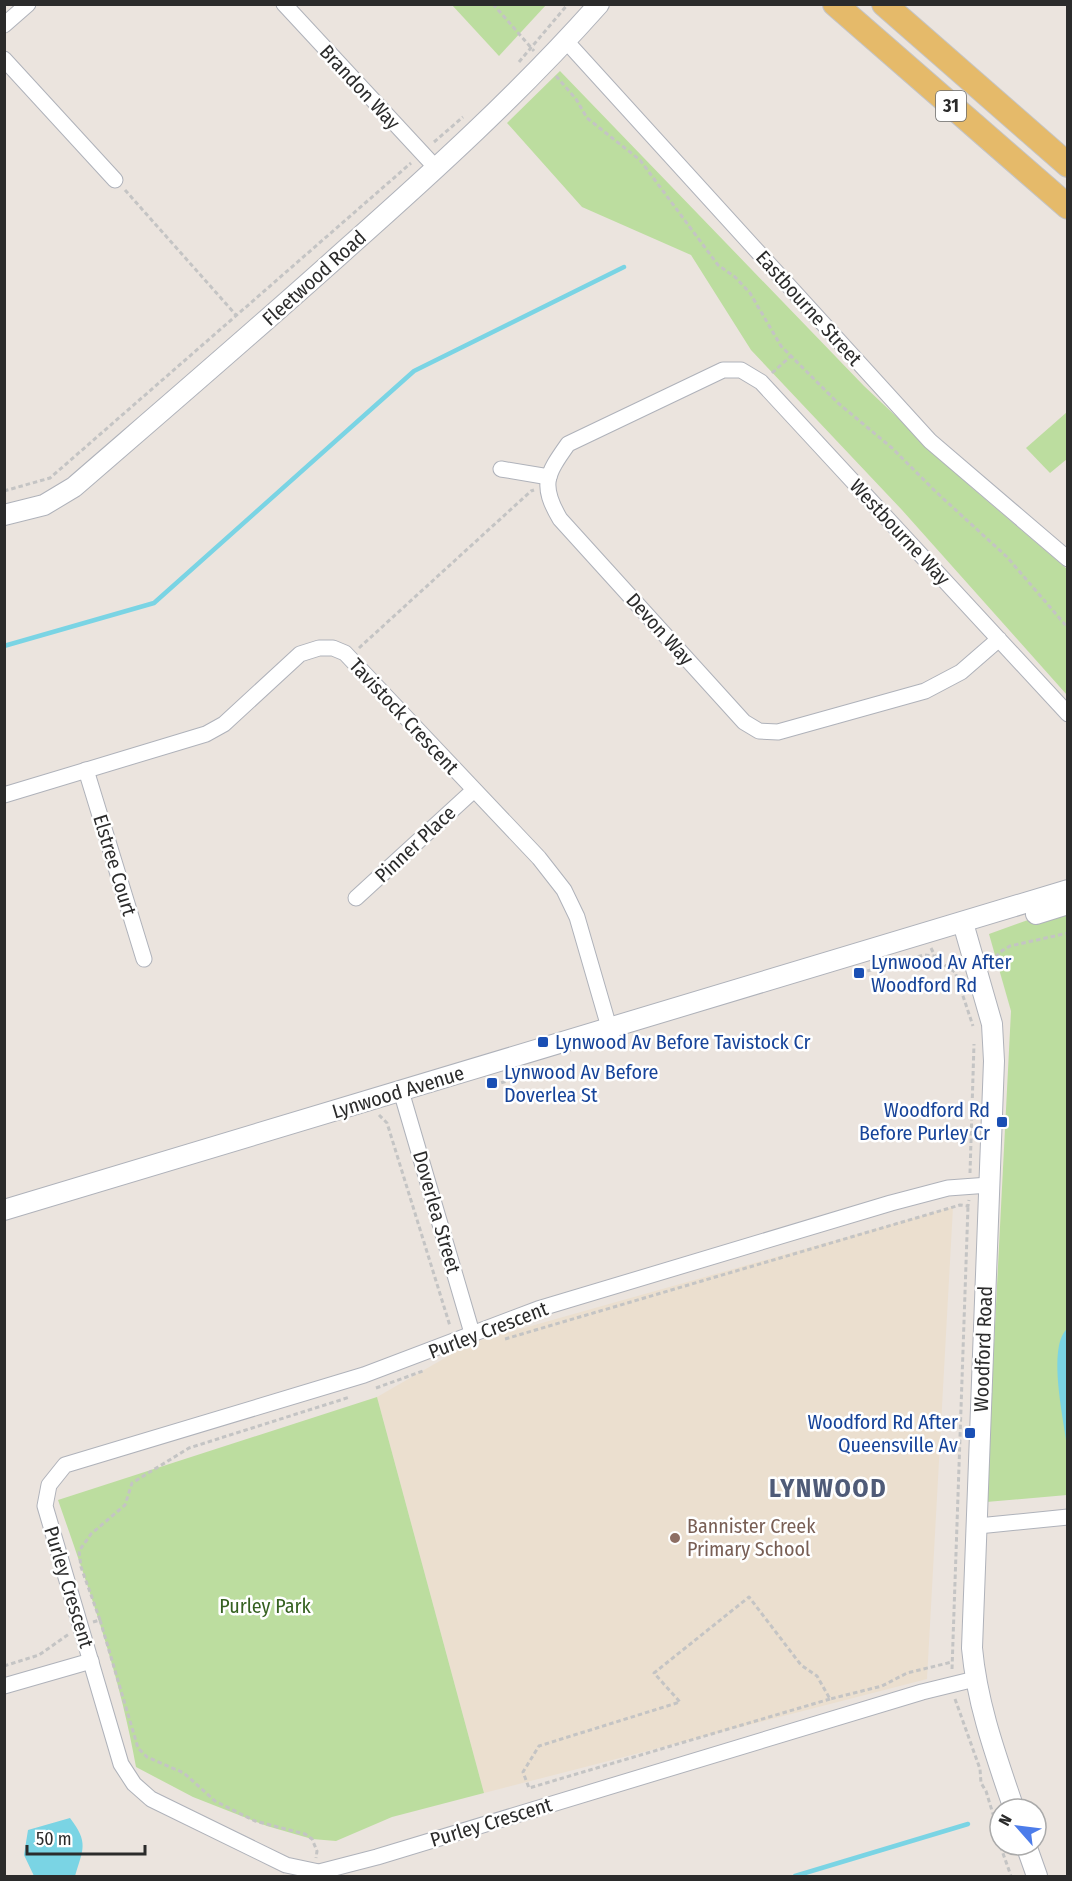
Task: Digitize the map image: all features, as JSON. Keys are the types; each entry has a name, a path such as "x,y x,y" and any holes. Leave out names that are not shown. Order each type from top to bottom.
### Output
{"main road":[{"name":"31","path":"836,4 1068,207"},
{"name":"31","path":"884,4 1068,165"}],"street":[{"path":"4,25 28,4"},
{"name":"Brandon Way","path":"284,4 437,169"},
{"name":"Fleetwood Road","path":"4,515 45,504 74,487 437,169 546,62 599,4"},
{"name":"Eastbourne Street","path":"566,41 930,441 1068,559"},
{"path":"4,59 115,180"},
{"name":"Westbourne Way","path":"548,482 555,462 568,444 723,370 741,370 761,382 1068,714"},
{"path":"501,469 548,482"},
{"name":"Devon Way","path":"548,482 549,501 560,519 744,722 759,731 778,732 925,691 961,672 999,639"},
{"name":"Tavistock Crescent","path":"4,795 206,734 224,724 300,654 319,648 333,648 350,658 539,858 564,890 577,916 611,1035"},
{"name":"Elstree Court","path":"86,770 144,959"},
{"name":"Pinner Place","path":"356,898 474,790"},
{"name":"Lynwood Avenue","path":"965,929 1068,890"},
{"name":"Lynwood Avenue","path":"4,1210 403,1097 965,929 1068,904"},
{"name":"Woodford Road","path":"965,929 992,1024 994,1052 980,1185 978,1526 972,1648 975,1679 983,1713 1010,1797"},
{"name":"Lynwood Avenue","path":"4,1224 377,1112 403,1097"},
{"name":"Doverlea Street","path":"403,1097 472,1333"},
{"name":"Purley Crescent","path":"975,1679 377,1857 319,1872 286,1865 152,1800 134,1784 121,1764 45,1506 49,1485 65,1465 364,1375 538,1309 868,1210 948,1188 980,1185"},
{"path":"978,1526 1068,1517"},
{"path":"4,1686 91,1661"},
{"path":"1024,1857 1037,1876"}],"path":[{"path":"493,4 546,62 576,99 587,118 640,160 718,265 735,277 750,293 781,346 838,403 892,448 1007,557 1068,628"},
{"path":"516,65 568,4"},
{"path":"4,491 50,478 466,114"},
{"path":"115,180 252,333"},
{"path":"761,382 791,356"},
{"path":"350,658 531,491 548,482"},
{"path":"974,1032 955,972 988,965 1000,952 1010,946 1068,933"},
{"path":"860,973 924,955 934,956"},
{"path":"974,1044 980,1185 968,1206 952,1662 955,1701 980,1769 981,1783 988,1798"},
{"path":"377,1112 387,1123 454,1341"},
{"path":"505,1340 960,1205 968,1206"},
{"path":"375,1389 428,1369"},
{"path":"319,1872 316,1865 317,1851 312,1839 304,1834 255,1821 215,1801 183,1773 147,1757 138,1748 100,1620 81,1567 79,1551 91,1534 125,1504 132,1483 189,1448 353,1396"},
{"path":"830,1699 817,1676 801,1665 749,1597 654,1672 680,1702 539,1746 523,1772 529,1788 830,1699 882,1686 907,1673 952,1662"},
{"path":"4,1666 39,1655 79,1626 100,1620"},
{"path":"1003,1857 1011,1876"},
{"path":"1006,1860 1009,1857"}],"shaded area":[{"name":"Bannister Creek Primary School","path":"953,1207 927,1679 484,1793 377,1397 471,1343"}],"green space":[{"path":"452,5 546,5 499,56"},
{"path":"560,71 864,386 971,487 1067,569 1067,695 902,510 751,350 691,255 582,207 507,123"},
{"path":"1067,412 1067,459 1050,473 1026,448"},
{"path":"1067,906 1067,1495 986,1502 1011,1011 989,934"},
{"name":"Purley Park","path":"377,1397 484,1793 392,1817 336,1841 312,1839 267,1826 193,1797 136,1767 112,1666 58,1500"}],"water":[{"path":"1067,1329 1068,1446 1060,1402 1057,1367 1061,1338"},
{"path":"70,1818 80,1834 83,1846 75,1876 34,1876 24,1855 28,1830"}],"waterway":[{"path":"4,646 154,603 414,371 624,267"},
{"path":"795,1876 968,1824"}],"place":[{"name":"Lynwood Av After Woodford Rd","path":"859,973"},
{"name":"Lynwood Av Before Tavistock Cr","path":"543,1042"},
{"name":"Lynwood Av Before Doverlea St","path":"492,1083"},
{"name":"Woodford Rd Before Purley Cr","path":"1002,1122"},
{"name":"Woodford Rd After Queensville Av","path":"970,1433"},
{"name":"Bannister Creek Primary School","path":"675,1538"}],"district":[{"name":"LYNWOOD","path":"828,1488"}]}
